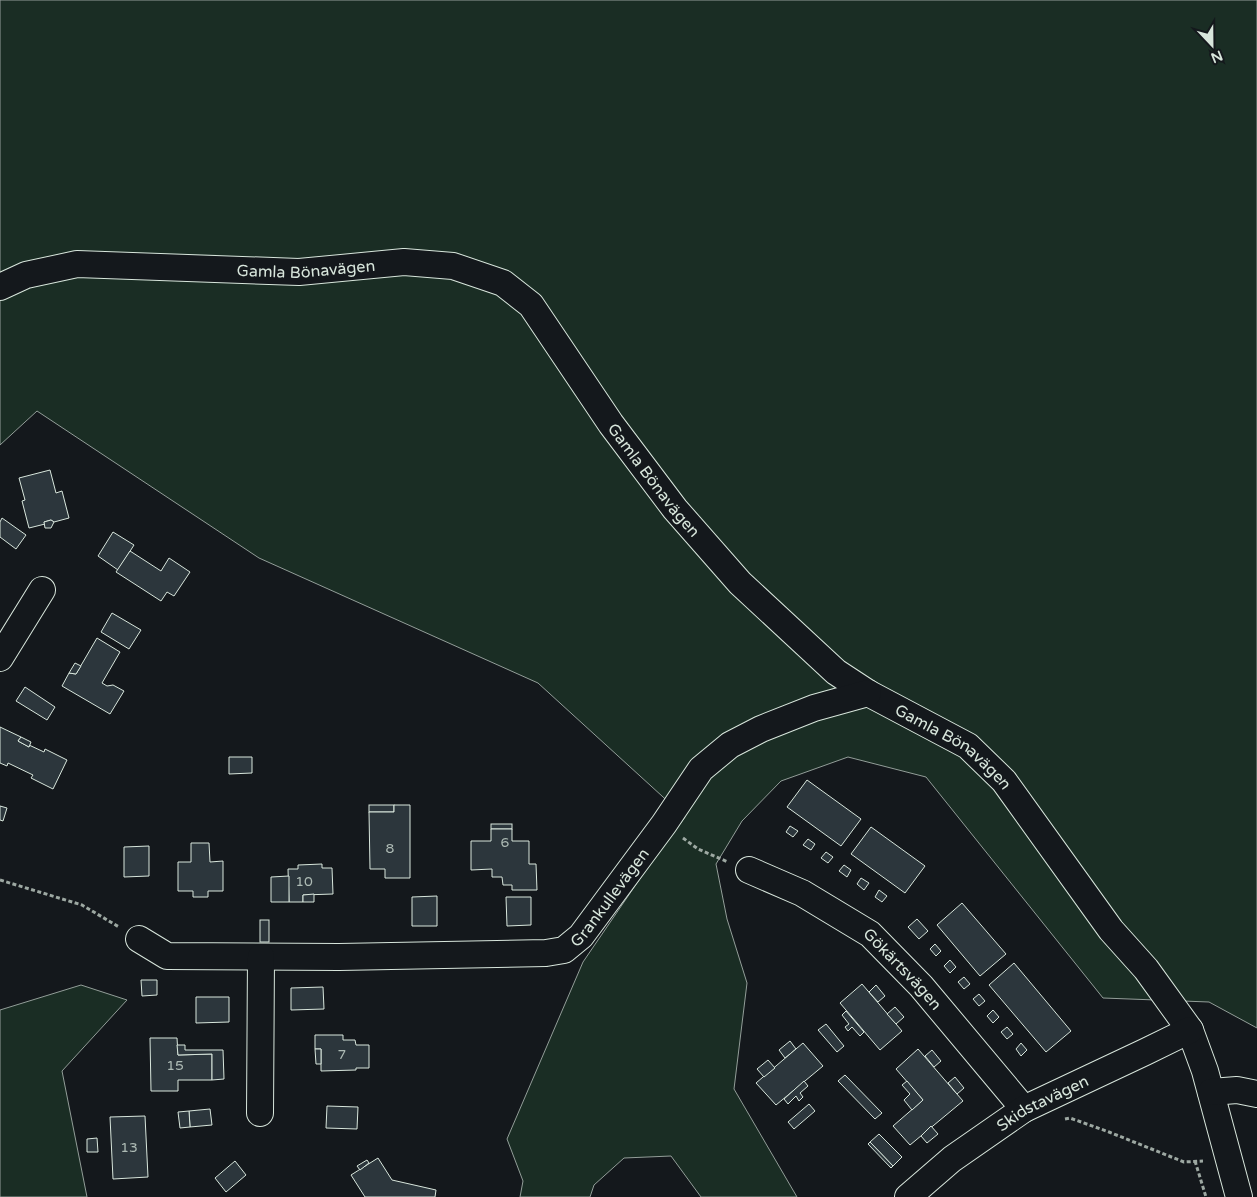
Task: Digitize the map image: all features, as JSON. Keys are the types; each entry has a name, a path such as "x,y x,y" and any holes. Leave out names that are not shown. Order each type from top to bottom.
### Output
{"street":[{"name":"Gamla Bönavägen","path":"0,287 26,275 77,264 299,272 404,262 453,266 503,284 531,305 611,424 675,509 740,583 836,672 868,693 968,746 1004,780 1111,930 1146,969 1185,1022 1206,1071 1239,1197"},
{"path":"0,658 42,590"},
{"name":"Grankullevägen","path":"139,939 167,956 339,957 546,953 564,950 581,936 664,824 701,769 730,745 761,729 814,708 868,693"},
{"name":"Gökärtsvägen","path":"749,870 802,894 870,934 921,986 1024,1109"},
{"path":"260,1113 261,957"},
{"name":"Skidstavägen","path":"908,1197 952,1159 1024,1109 1145,1052 1185,1022"},
{"path":"1211,1092 1237,1090 1257,1094"}],"path":[{"path":"664,824 698,849 749,870"},
{"path":"0,880 82,905 139,939"},
{"path":"1061,1121 1070,1118 1184,1162 1229,1160"},
{"path":"1195,1161 1206,1197"}],"green space":[{"path":"0,0 1257,0 1257,1028 1209,1002 1103,998 926,777 848,757 781,781 742,821 716,864 727,919 747,983 734,1089 797,1197 701,1197 671,1156 624,1158 594,1185 590,1197 520,1197 523,1181 507,1139 583,962 652,861 685,817 538,683 259,558 37,411 0,445"},
{"path":"81,985 127,1000 62,1071 87,1197 0,1197 0,1010"}],"building":[{"path":"50,470 56,493 62,491 69,518 54,522 51,520 44,522 45,524 29,528 22,501 25,500 19,478"},
{"path":"2,518 26,535 16,549 0,537 0,522"},
{"path":"51,520 54,522 51,528 45,528 44,522"},
{"path":"113,532 134,545 118,570 98,556"},
{"path":"130,551 161,571 169,558 190,572 174,596 167,592 161,601 116,572"},
{"path":"112,613 141,630 129,649 101,632"},
{"path":"97,638 120,652 102,683 107,686 113,685 124,691 110,714 62,686 69,673 76,674"},
{"path":"75,663 81,666 76,674 69,673"},
{"path":"25,687 55,707 47,720 16,701"},
{"path":"0,727 21,737 18,741 29,747 29,745 44,752 45,749 67,760 53,789 31,778 33,775 8,763 7,766 0,763"},
{"path":"21,737 31,742 29,747 18,741"},
{"path":"229,757 252,757 252,773 229,774"},
{"path":"807,780 861,819 841,846 787,807"},
{"path":"369,805 394,805 394,812 369,812"},
{"path":"394,805 410,805 410,878 385,878 385,869 370,869 369,812 394,812"},
{"path":"0,806 7,808 3,821 0,820"},
{"path":"491,824 512,824 512,829 491,829"},
{"path":"790,826 798,831 793,837 786,832"},
{"path":"871,827 925,866 905,893 851,854"},
{"path":"491,829 512,829 512,841 529,841 529,864 536,864 537,890 512,890 512,885 503,885 502,877 492,877 492,869 471,870 471,841 491,841"},
{"path":"808,839 815,844 811,850 803,845"},
{"path":"191,843 209,843 210,862 223,861 223,891 208,891 208,897 193,897 193,891 178,891 178,862 191,862"},
{"path":"149,846 149,876 124,877 124,847"},
{"path":"826,852 833,857 828,863 821,858"},
{"path":"322,864 322,868 332,868 333,894 303,895 303,902 289,902 288,869 298,869 298,865"},
{"path":"844,865 851,870 847,877 839,871"},
{"path":"289,876 289,902 271,902 271,877"},
{"path":"861,878 869,883 864,890 857,884"},
{"path":"879,890 887,896 882,902 875,897"},
{"path":"314,894 314,902 303,902 303,895"},
{"path":"437,896 437,926 412,926 412,897"},
{"path":"506,897 531,897 531,925 507,926"},
{"path":"962,903 1006,954 980,976 937,925"},
{"path":"917,919 928,931 919,939 908,927"},
{"path":"260,920 269,920 269,942 260,942"},
{"path":"935,944 941,951 936,956 930,949"},
{"path":"950,960 956,967 950,973 944,966"},
{"path":"1014,963 1071,1031 1046,1052 989,985"},
{"path":"964,977 970,984 964,989 958,982"},
{"path":"141,980 157,980 157,995 142,996"},
{"path":"862,984 902,1031 880,1050 840,1003"},
{"path":"876,985 885,996 878,1002 869,992"},
{"path":"323,987 324,1009 291,1010 291,988"},
{"path":"979,994 985,1001 979,1006 973,999"},
{"path":"196,997 229,997 229,1022 196,1023"},
{"path":"895,1007 904,1017 896,1024 887,1014"},
{"path":"993,1010 999,1017 993,1023 987,1016"},
{"path":"846,1011 864,1032 860,1036 852,1027 848,1031 845,1027 849,1024 842,1015"},
{"path":"826,1024 844,1046 837,1052 818,1030"},
{"path":"1007,1027 1013,1034 1007,1039 1001,1032"},
{"path":"315,1035 343,1035 343,1040 355,1040 356,1045 369,1045 369,1068 321,1071 321,1049 315,1049"},
{"path":"150,1038 177,1038 178,1055 212,1054 212,1080 178,1080 178,1091 151,1091"},
{"path":"790,1041 796,1049 785,1058 779,1050"},
{"path":"803,1043 823,1066 776,1105 756,1083"},
{"path":"1021,1043 1027,1050 1021,1056 1016,1049"},
{"path":"177,1045 185,1045 185,1050 223,1050 224,1079 212,1080 212,1054 178,1055"},
{"path":"315,1049 321,1049 321,1064 316,1064"},
{"path":"918,1049 963,1101 910,1145 893,1126 923,1100 896,1069"},
{"path":"932,1050 941,1061 934,1067 925,1056"},
{"path":"768,1060 775,1068 764,1077 757,1069"},
{"path":"845,1075 882,1113 875,1119 838,1081"},
{"path":"955,1077 964,1088 957,1094 948,1083"},
{"path":"804,1081 808,1086 800,1093 803,1097 799,1101 796,1096 788,1104 784,1099"},
{"path":"907,1081 923,1100 912,1110 904,1100 910,1094 902,1085"},
{"path":"809,1104 815,1111 794,1129 788,1122"},
{"path":"327,1106 358,1107 357,1129 326,1128"},
{"path":"210,1109 212,1125 190,1127 189,1111"},
{"path":"189,1111 190,1127 180,1128 178,1112"},
{"path":"145,1116 148,1177 113,1179 110,1117"},
{"path":"931,1126 938,1134 927,1143 921,1136"},
{"path":"879,1134 902,1157 893,1166 870,1142"},
{"path":"97,1138 98,1152 87,1152 87,1139"},
{"path":"870,1142 893,1166 891,1168 868,1144"},
{"path":"378,1158 392,1180 436,1190 435,1197 365,1197 351,1175"},
{"path":"367,1160 369,1163 360,1170 357,1166"},
{"path":"235,1161 246,1175 226,1192 215,1178"}]}
